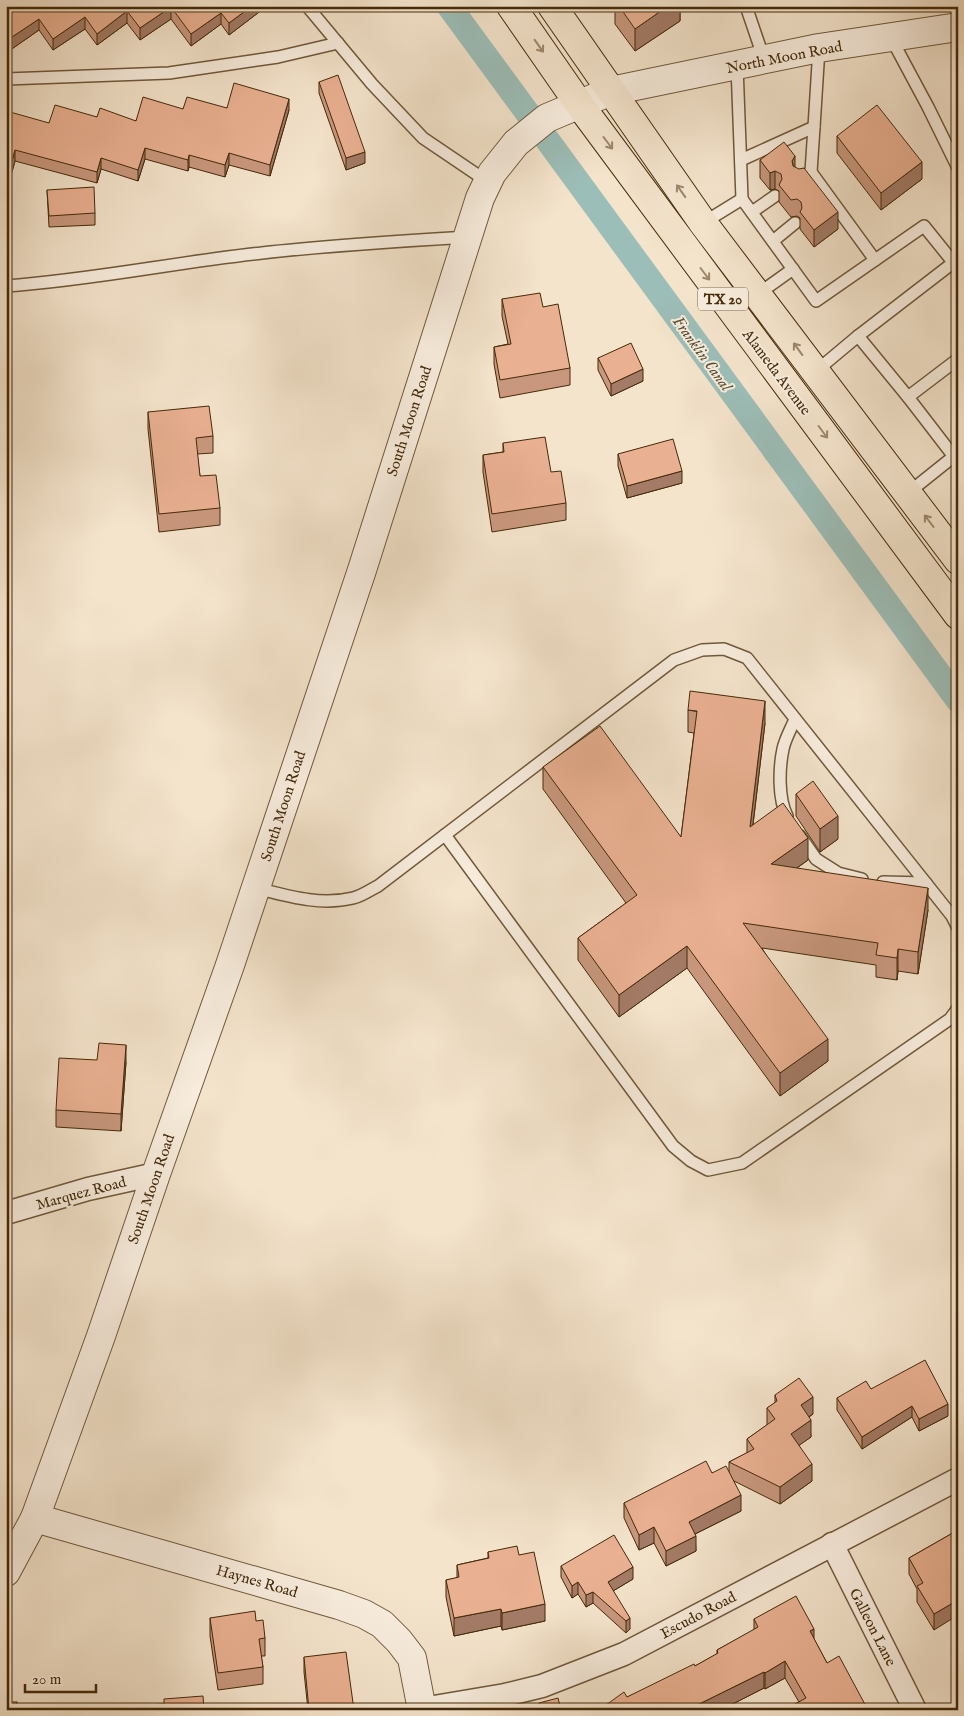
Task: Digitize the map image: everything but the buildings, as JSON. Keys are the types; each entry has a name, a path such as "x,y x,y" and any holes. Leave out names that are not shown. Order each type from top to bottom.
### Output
{"main road":[{"name":"Alameda Avenue","path":"511,6 569,109 958,615"},
{"name":"Alameda Avenue","path":"552,6 703,223 958,560"}],"street":[{"name":"North Moon Road","path":"611,90 819,48 958,27"},
{"name":"South Moon Road","path":"6,1572 34,1518 101,1336 227,974 362,570 480,198 503,158 516,143 547,118 611,90"},
{"name":"Marquez Road","path":"6,1213 88,1189 156,1174"},
{"name":"Escudo Road","path":"422,1709 505,1695 542,1686 624,1654 958,1479"},
{"name":"Haynes Road","path":"34,1518 339,1605 364,1614 382,1624 412,1658 422,1709"},
{"name":"Galleon Lane","path":"832,1544 915,1710"}],"lane":[{"path":"307,6 372,84 423,138 488,182"},
{"path":"746,6 764,60"},
{"path":"890,37 958,168"},
{"path":"6,79 169,73 278,57 338,43"},
{"path":"819,48 811,172 875,260"},
{"path":"737,66 742,199 816,301 924,226 955,261 815,372"},
{"path":"741,160 814,127"},
{"path":"800,179 811,172"},
{"path":"752,212 774,196"},
{"path":"819,205 830,198"},
{"path":"703,223 742,199"},
{"path":"773,242 795,223"},
{"path":"6,286 56,283 263,252 467,237"},
{"path":"758,294 793,269"},
{"path":"858,336 956,457 908,492"},
{"path":"908,397 958,359"},
{"path":"256,888 300,899 327,901 354,898 378,886 674,660 702,650 724,649 747,658 926,884 955,914 958,928"},
{"path":"795,719 783,748 780,788 783,809 816,859 838,873 857,878 893,884 926,884"},
{"path":"445,835 673,1146 691,1161 708,1170 742,1163 950,1019 958,1008"}],"waterway":[{"name":"Franklin Canal","path":"449,6 958,700"}]}
